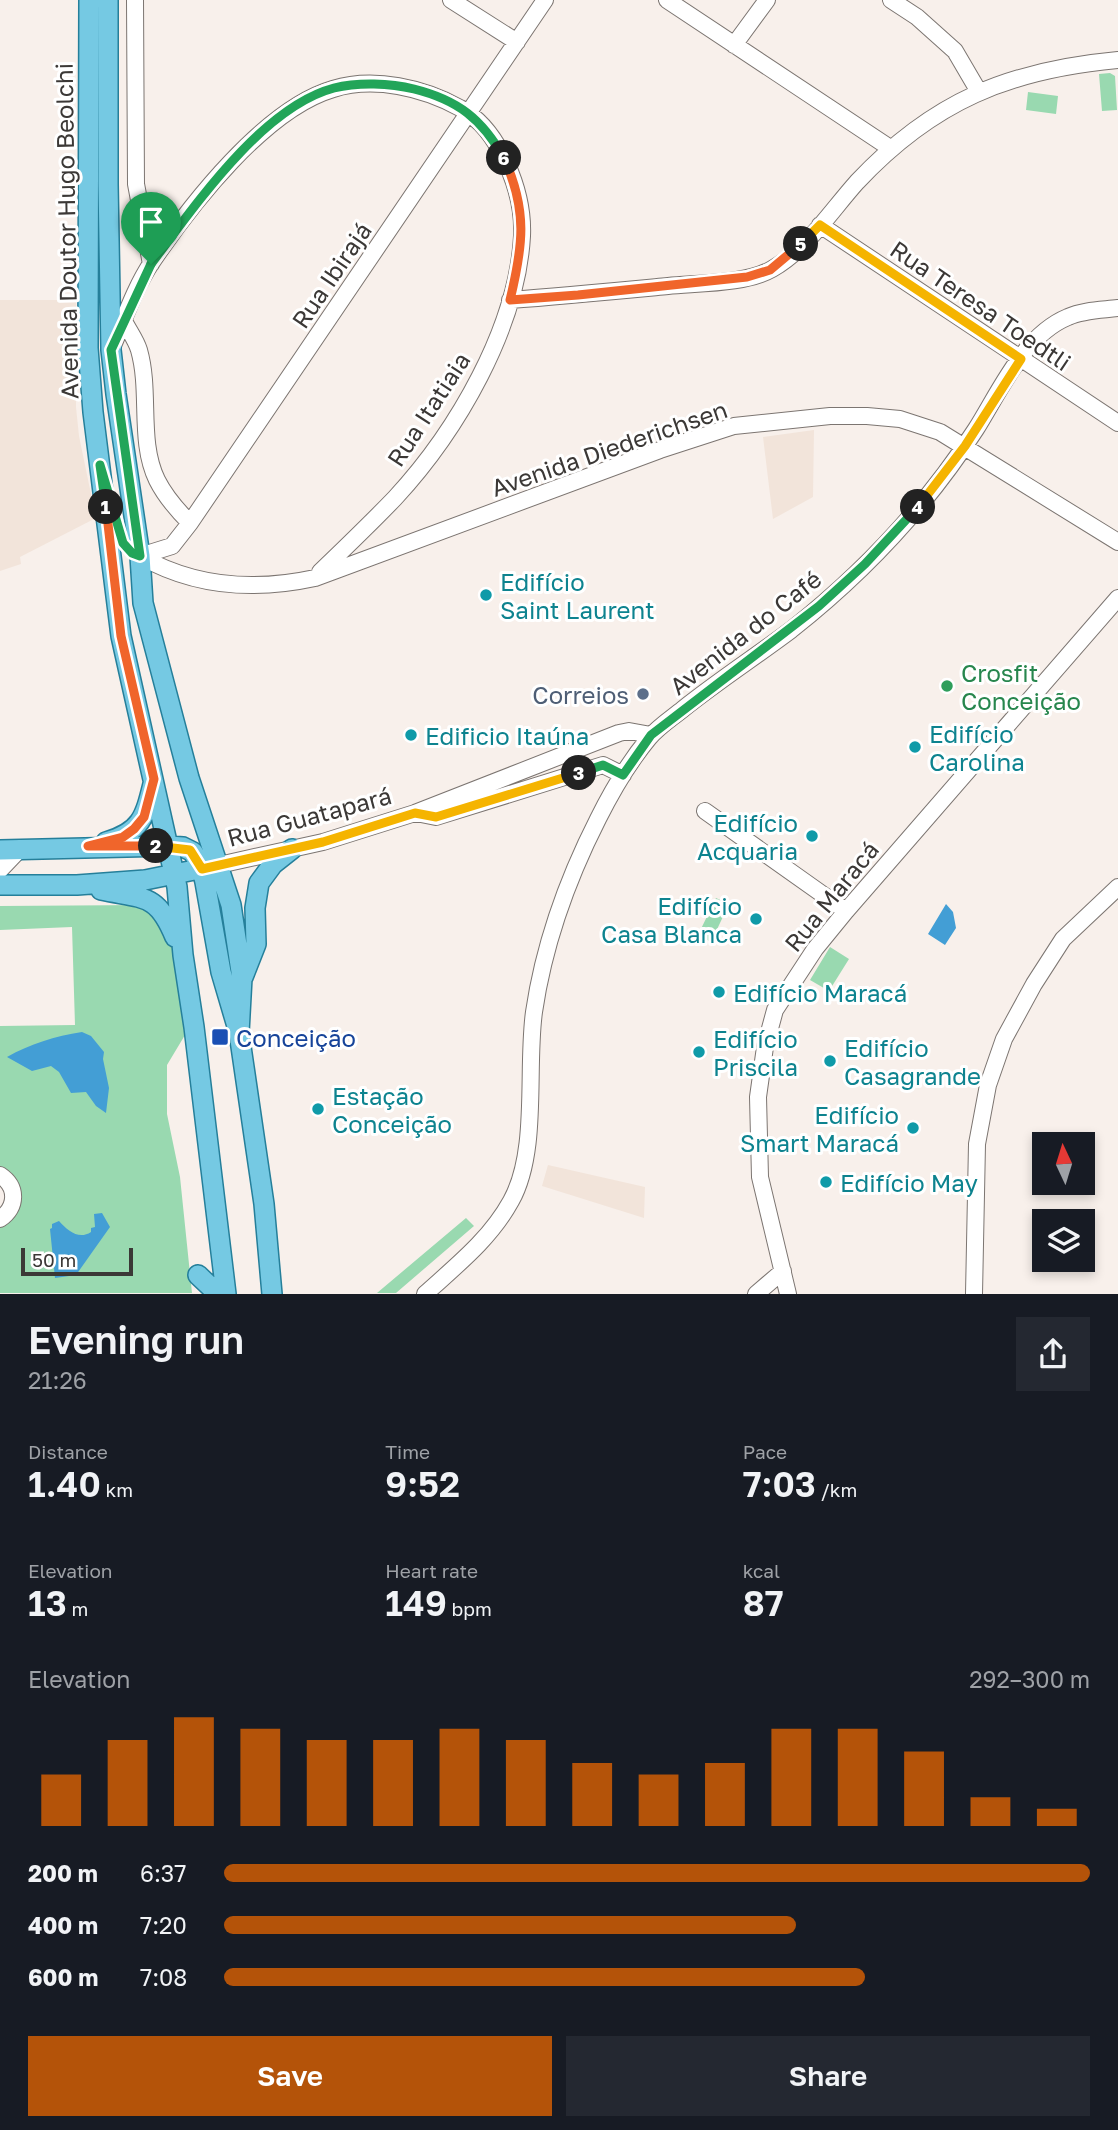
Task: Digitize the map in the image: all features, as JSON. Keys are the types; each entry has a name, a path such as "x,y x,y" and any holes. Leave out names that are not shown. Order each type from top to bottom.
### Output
{"main road":[{"name":"Avenida Doutor Hugo Beolchi","path":"89,0 88,348 121,636 175,874 183,955"},
{"path":"94,0 104,19 108,84"},
{"name":"Avenida Doutor Hugo Beolchi","path":"108,0 111,350 140,556 143,603 210,867"},
{"path":"100,465 123,543 132,553 140,556"},
{"path":"88,846 123,837 134,829 144,817 154,779"},
{"path":"7,847 169,846 190,850 210,867 232,905 242,978 239,1033"},
{"path":"242,978 256,944 255,908 259,883 273,864 292,849"},
{"path":"210,867 220,972 239,1033 264,1204 272,1293"},
{"name":"Rua Guatapará","path":"77,885 145,880 210,867"},
{"path":"0,885 77,885 146,900 158,906 166,915 183,955 226,1293"},
{"path":"198,1275 218,1293"}],"street":[{"path":"135,0 136,184 151,264"},
{"path":"452,0 517,42"},
{"name":"Rua Ibirajá","path":"140,556 172,546 190,523 545,0"},
{"path":"667,0 890,148"},
{"path":"734,45 767,0"},
{"path":"891,0 917,17 954,51 979,92"},
{"path":"510,300 761,274 793,253 890,148 930,119 979,92 1044,69 1118,60"},
{"name":"Rua Itatiaia","path":"111,350 151,264 237,156 272,122 305,102 334,89 367,85 401,86 436,95 469,112 492,136 506,160 516,193 522,232 520,259 510,300 494,345 466,400 440,441 397,496 315,578"},
{"name":"Avenida Doutor Hugo Beolchi","path":"108,184 136,184"},
{"name":"Rua Teresa Toedtli","path":"820,225 1118,423"},
{"name":"Avenida do Café","path":"425,1293 489,1236 513,1198 526,1158 534,1015 544,957 565,893 598,820 623,775 651,735 819,606 865,564 919,506 965,446 1021,359 1041,334 1068,317 1118,308"},
{"path":"124,321 140,353 144,372 147,441 152,465 157,480 190,523"},
{"name":"Avenida Diederichsen","path":"140,556 180,574 234,586 315,578 660,450 733,426 830,416 900,419 929,427 965,446 1118,541"},
{"name":"Rua Maracá","path":"788,1293 760,1177 758,1097 765,1047 775,1010 815,949 846,911 1118,598"},
{"name":"Rua Guatapará","path":"210,867 342,836 415,813 619,733 629,731 651,735"},
{"name":"Rua Guatapará","path":"415,813 436,817 603,765 623,775"},
{"path":"705,811 846,911"},
{"path":"0,870 7,847"},
{"path":"974,1293 977,1144 989,1085 1004,1039 1063,939 1115,893"},
{"path":"0,1175 9,1182 14,1199 7,1213 0,1219"},
{"path":"756,1293 783,1271"}],"shaded area":[{"path":"0,300 76,300 76,407 79,436 96,518 20,557 21,564 0,571"},
{"path":"814,430 813,497 773,519 763,437"},
{"path":"548,1165 645,1187 644,1218 542,1186"}],"green space":[{"path":"1110,73 1115,76 1117,110 1102,111 1099,74"},
{"path":"1028,92 1058,96 1056,114 1026,110"},
{"path":"716,898 729,904 711,942 698,935"},
{"path":"144,905 166,923 182,973 185,1035 167,1065 167,1114 180,1177 192,1293 0,1293 0,1222 14,1207 0,1172 0,1026 75,1025 72,927 0,930 0,906"},
{"path":"830,947 849,959 829,991 810,980"},
{"path":"466,1218 474,1226 396,1293 377,1293"}],"water":[{"path":"946,904 953,912 956,928 945,945 928,934"},
{"path":"82,1032 91,1036 104,1052 109,1088 106,1113 96,1106 86,1092 71,1093 59,1072 51,1066 32,1071 7,1057 43,1041"},
{"path":"102,1213 110,1227 76,1275 55,1278 50,1229 52,1224 59,1221 74,1233 87,1234 95,1227 94,1214"}],"place":[{"name":"Edifício Saint Laurent","path":"486,595"},
{"name":"Crosfit Conceição","path":"947,686"},
{"name":"Correios","path":"643,694"},
{"name":"Edificio Itaúna","path":"411,735"},
{"name":"Edifício Carolina","path":"915,747"},
{"name":"Edifício Acquaria","path":"812,836"},
{"name":"Edifício Casa Blanca","path":"756,919"},
{"name":"Edifício Maracá","path":"719,992"},
{"name":"Conceição","path":"220,1037"},
{"name":"Edifício Priscila","path":"699,1052"},
{"name":"Edifício Casagrande","path":"830,1061"},
{"name":"Estação Conceição","path":"318,1109"},
{"name":"Edifício Smart Maracá","path":"913,1128"},
{"name":"Edifício May","path":"826,1182"}],"route":[{"path":"367,85 401,86 436,95 469,112 492,136 506,160 516,193 522,232 520,259 510,300 701,283 761,274 793,253 820,225 1021,359 950,468 865,564 791,630 708,689 651,735 623,775 603,765 436,817 415,813 323,842 202,869 193,852 183,847 88,846 123,837 134,829 144,817 154,779 115,603 111,545 100,465 123,543 132,553 140,556 111,350 151,264 237,156 272,122 305,102 334,89 367,85"}]}
